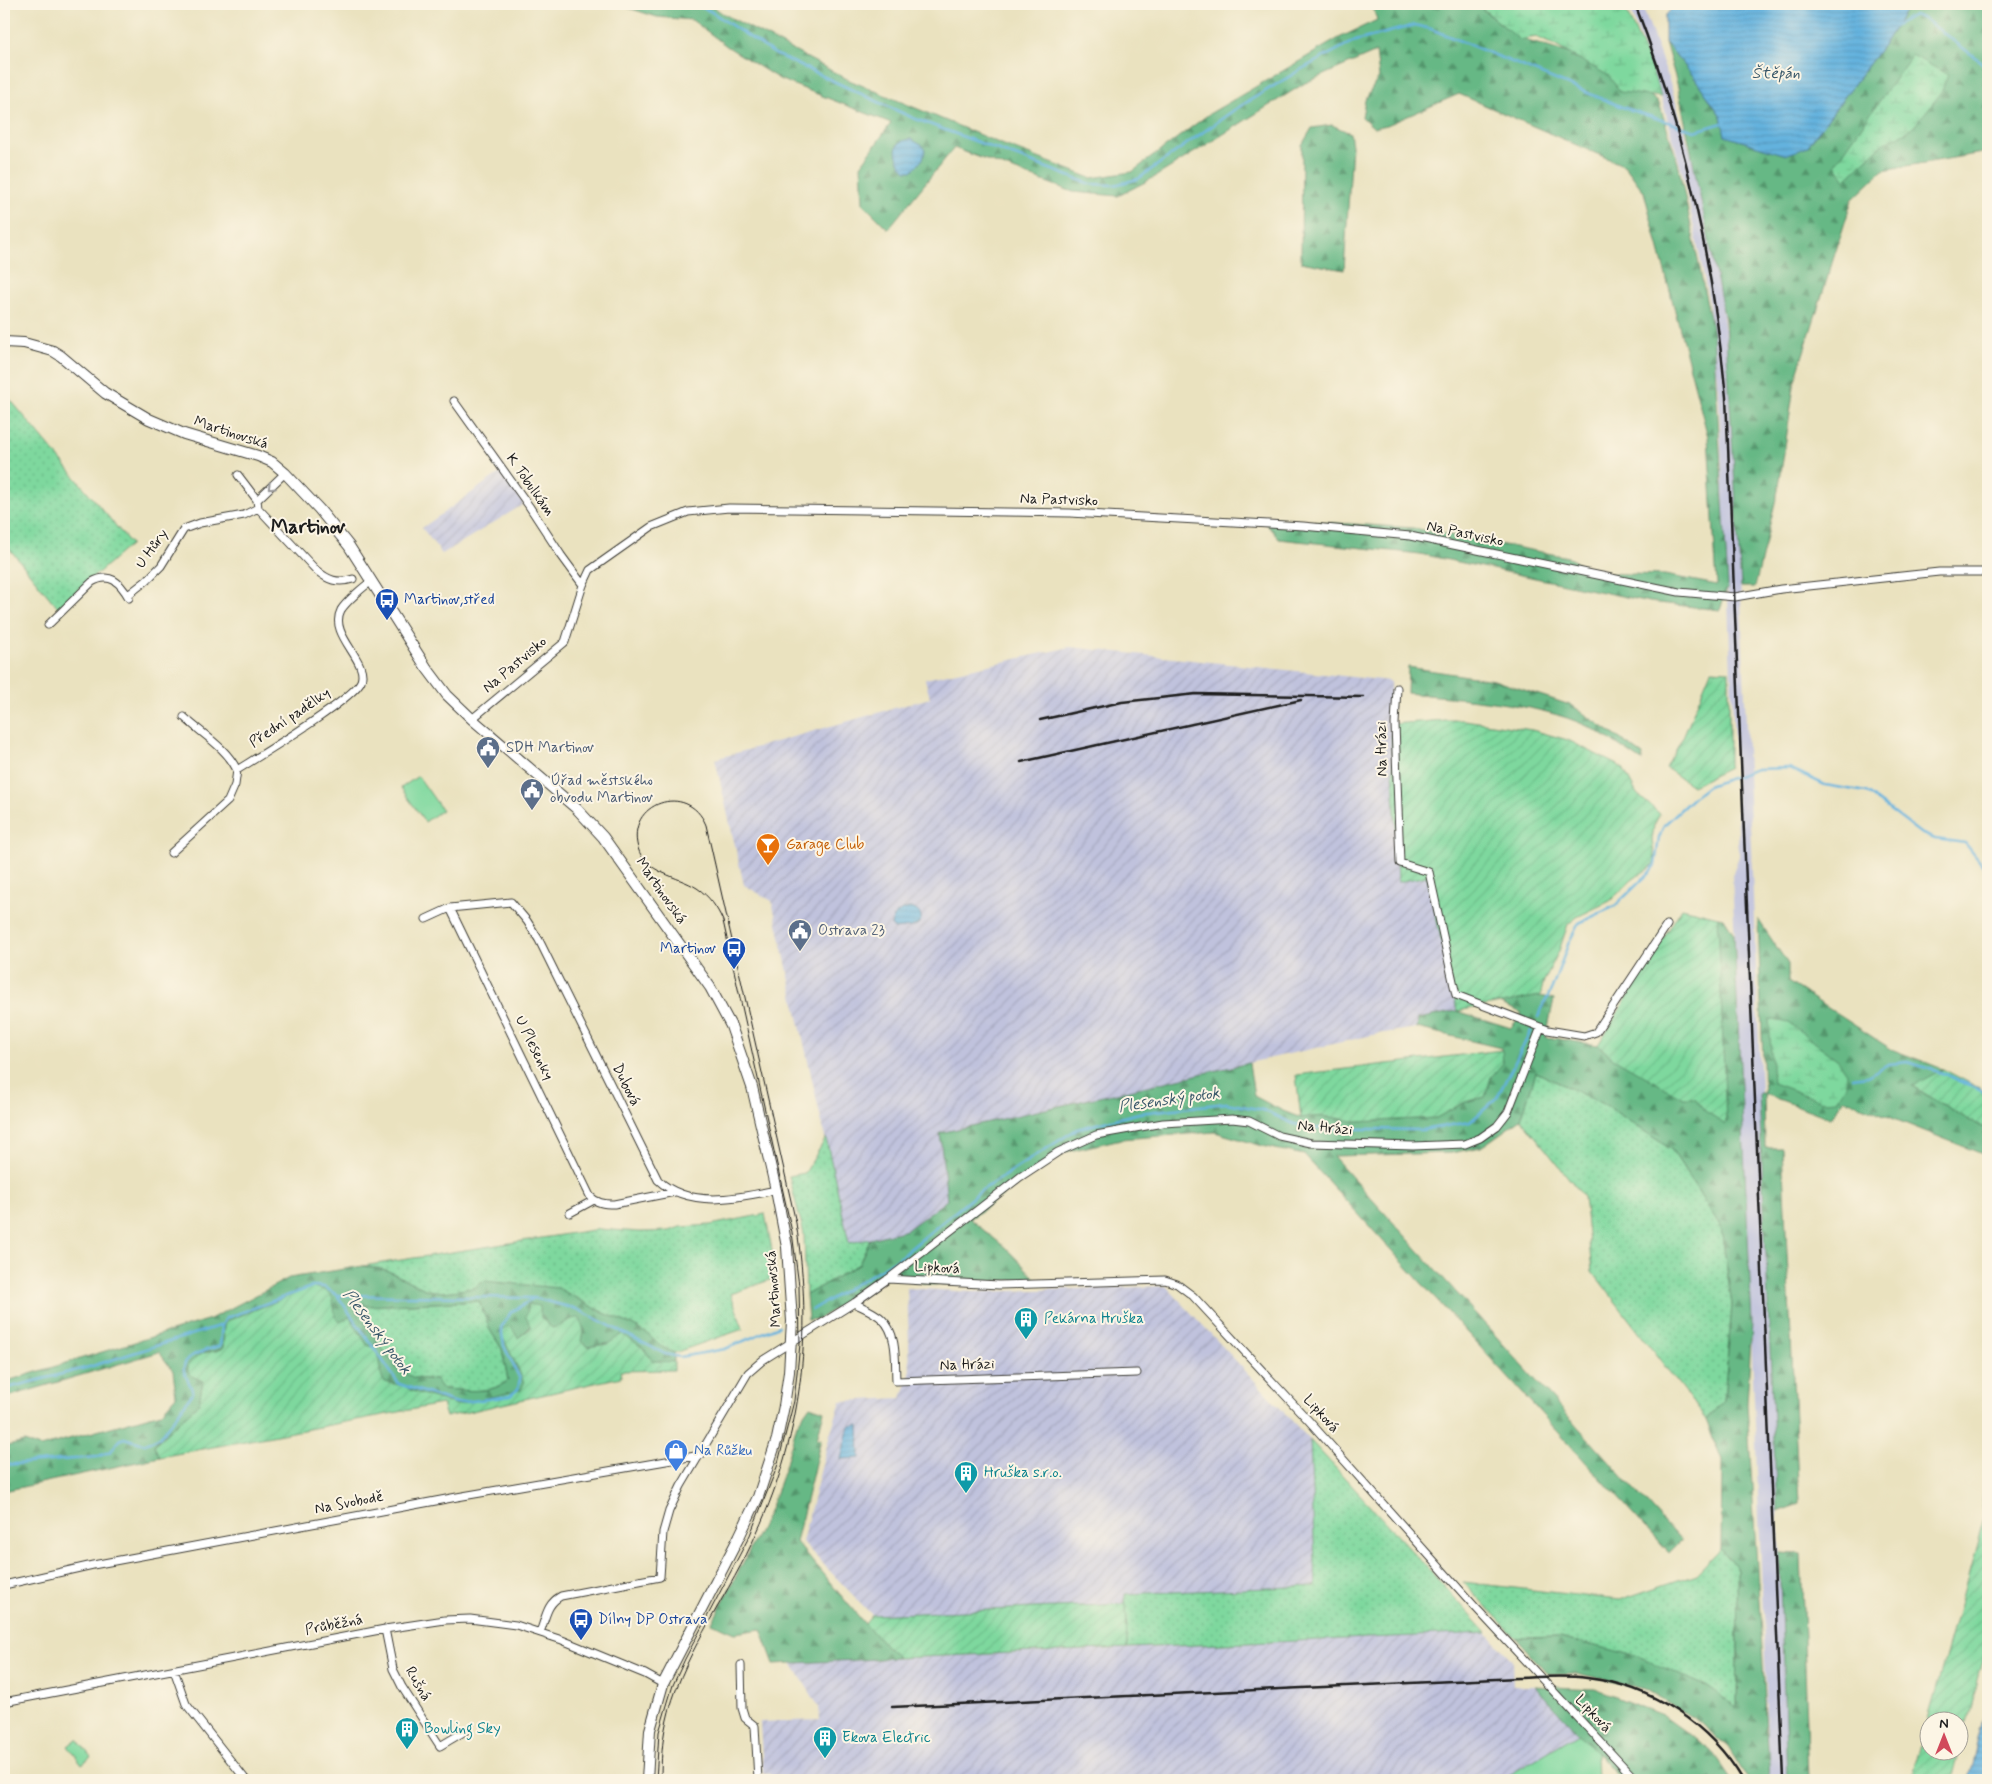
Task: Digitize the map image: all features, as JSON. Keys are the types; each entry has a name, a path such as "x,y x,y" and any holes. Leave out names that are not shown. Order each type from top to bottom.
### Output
{"street":[{"name":"Martinovská","path":"4,342 24,342 53,351 105,393 149,419 184,434 258,456 272,462 285,473 345,540 432,676 451,700 597,829 710,987 731,1026 747,1070 776,1190 789,1270 791,1343 784,1406 772,1456 761,1489 739,1538 663,1684 650,1730 647,1780"},
{"name":"K Tobulkám","path":"454,401 583,585"},
{"path":"256,500 285,473"},
{"path":"238,475 256,500 258,508 326,578 342,581 353,579"},
{"name":"U Hůry","path":"48,625 92,582 99,578 111,578 118,581 129,596 161,566 184,529 200,523 244,515 258,508"},
{"name":"Na Pastvisko","path":"472,719 565,642 583,585 590,570 610,554 651,527 688,512 729,508 1070,513 1303,526 1401,535 1444,542 1679,592 1735,597 1781,589 1940,572 1988,572"},
{"path":"364,568 355,574 353,579 354,585 360,590 372,581"},
{"name":"Přední padělky","path":"237,770 328,710 357,686 362,679 361,669 344,640 339,623 341,610 360,590"},
{"name":"Na Hrázi","path":"1397,688 1395,724 1400,863 1428,872 1456,995 1548,1030 1584,1036 1596,1032 1667,925"},
{"path":"171,853 228,801 235,785 237,770 232,759 222,748 203,735 184,717"},
{"name":"Dubová","path":"450,908 511,902 533,930 653,1172 662,1184 675,1192 710,1199 728,1199 776,1190"},
{"path":"426,919 450,908"},
{"name":"U Plesenky","path":"450,908 594,1200"},
{"name":"Na Hrázi","path":"791,1343 888,1279 1020,1177 1058,1152 1096,1134 1163,1123 1232,1119 1249,1121 1279,1136 1311,1143 1412,1146 1465,1144 1480,1138 1497,1126 1508,1112 1541,1027"},
{"path":"570,1213 594,1200 614,1204 675,1192"},
{"name":"Lipková","path":"888,1279 999,1285 1125,1280 1165,1280 1177,1284 1193,1296 1309,1420 1476,1608 1636,1780"},
{"name":"Na Hrázi","path":"854,1303 877,1315 887,1324 894,1344 896,1381 1137,1373"},
{"path":"540,1632 548,1607 561,1596 660,1577 662,1540 669,1511 681,1486 748,1373 762,1360 791,1343"},
{"name":"Na Svobodě","path":"4,1585 102,1563 457,1497 701,1455"},
{"name":"Průběžná","path":"4,1702 385,1629 445,1620 470,1619 516,1625 540,1632 637,1671 663,1684"},
{"name":"Rušná","path":"385,1629 393,1669 402,1687 440,1746 467,1730"},
{"path":"741,1665 742,1708 745,1718 755,1726 758,1780"},
{"path":"174,1670 186,1704 246,1780"}],"shaded area":[{"path":"1628,4 1642,4 1672,89 1697,175 1721,295 1734,428 1789,1780 1770,1780 1732,875 1739,856 1719,397 1708,297 1684,179 1660,93"},
{"path":"501,472 524,504 442,554 422,528"},
{"path":"1070,647 1390,681 1398,881 1427,875 1457,1011 1418,1019 1417,1028 1377,1034 940,1133 947,1200 907,1230 849,1244 772,901 744,885 715,759 930,698 925,679"},
{"path":"1166,1286 1310,1440 1316,1586 1126,1594 1126,1604 872,1615 802,1542 830,1434 841,1401 902,1398 910,1374 907,1288 972,1292"},
{"path":"1487,1633 1512,1660 1513,1686 1535,1686 1579,1733 1501,1780 772,1780 771,1774 763,1774 760,1722 820,1720 819,1707 792,1663"}],"green space":[{"path":"616,4 710,4 722,13 849,80 999,143 1091,178 1132,172 1209,114 1339,38 1377,20 1372,4 1476,4 1518,38 1571,54 1617,79 1642,89 1659,103 1678,163 1713,333 1728,586 1720,610 1650,602 1420,554 1279,539 1261,518 1413,528 1568,557 1594,573 1665,575 1717,585 1708,437 1644,192 1625,166 1459,94 1387,125 1374,128 1362,117 1365,100 1379,77 1376,52 1305,83 1155,177 1118,196 1073,192 954,148 888,229 863,204 861,165 891,123 779,79 728,47 692,20 657,17"},
{"path":"1477,4 1623,4 1652,69 1661,97 1620,92 1609,76 1554,45 1536,37 1520,40"},
{"path":"1910,4 1988,4 1988,152 1883,170 1852,200 1795,380 1779,486 1755,587 1741,587 1725,320 1678,87 1665,42 1694,77 1721,116 1726,136 1807,147 1884,44"},
{"path":"1912,55 1948,75 1941,93 1912,129 1884,143 1845,180 1835,164"},
{"path":"1332,125 1350,133 1352,146 1344,270 1301,262 1302,145 1312,128"},
{"path":"4,392 131,544 58,608 4,542 4,415 6,414 4,411"},
{"path":"1408,667 1494,680 1573,706 1643,755 1642,761 1608,738 1587,726 1567,718 1498,703 1407,693"},
{"path":"1711,670 1729,671 1729,768 1692,786 1666,768 1683,737"},
{"path":"1464,720 1532,730 1568,740 1623,768 1637,794 1660,814 1654,825 1652,841 1655,861 1652,866 1632,880 1610,901 1577,917 1568,924 1559,951 1544,981 1540,996 1457,1011 1427,876 1398,882 1391,724"},
{"path":"418,776 442,810 425,822 401,788"},
{"path":"1682,908 1718,917 1726,1124 1705,1111 1695,1098 1683,1098 1613,1058 1598,1045"},
{"path":"1718,917 1724,918 1734,934 1752,1323 1747,1403 1770,1780 1748,1780 1728,1747 1694,1718 1645,1689 1576,1673 1548,1674 1516,1638 1560,1637 1639,1657 1706,1686 1737,1707 1737,1569 1721,1548 1722,1460 1706,1420 1724,1400 1732,1305 1721,1227 1672,1150 1607,1106 1536,1072 1521,1119 1481,1147 1451,1153 1333,1156 1681,1541 1669,1553 1304,1155 1266,1147 1215,1132 1121,1139 1061,1153 970,1219 1006,1248 1036,1279 932,1285 889,1276 818,1319 808,1320 806,1295 859,1264 870,1239 907,1230 947,1200 940,1133 1249,1063 1254,1096 1301,1118 1313,1116 1344,1118 1356,1122 1436,1118 1465,1102 1485,1097 1491,1077 1503,1063 1501,1048 1417,1028 1418,1019 1457,1011 1511,1028 1522,1013 1499,1003 1540,996 1554,999 1546,1037 1598,1045 1613,1058 1695,1098 1705,1111 1726,1123"},
{"path":"1758,919 1788,964 1788,982 1891,1049 1943,1069 1913,1087 1976,1124 1988,1127 1988,1147 1985,1155 1844,1099 1831,1118 1764,1094 1765,1148 1782,1148 1799,1504 1777,1512 1759,1093 1764,1093"},
{"path":"1769,1019 1789,1023 1838,1060 1847,1073 1846,1085 1837,1100 1822,1101 1773,1083"},
{"path":"1502,1050 1503,1063 1491,1077 1485,1097 1465,1102 1436,1118 1356,1122 1328,1117 1301,1118 1296,1075"},
{"path":"1943,1069 1983,1090 1984,1096 1988,1095 1988,1127 1976,1124 1912,1086"},
{"path":"1536,1072 1607,1106 1672,1150 1721,1227 1732,1305 1724,1400 1706,1420 1592,1271 1584,1197 1521,1119"},
{"path":"826,1138 849,1243 870,1239 859,1264 806,1295 804,1234 789,1176 805,1173"},
{"path":"765,1214 773,1255 775,1278 731,1294 743,1329 674,1353 660,1346 648,1334 604,1313 474,1288 444,1292 427,1290 386,1270 363,1266 599,1229 640,1232 669,1231 680,1227 710,1225"},
{"path":"363,1266 386,1270 427,1290 444,1292 474,1288 484,1281 558,1288 648,1334 660,1346 674,1353 674,1362 653,1361 642,1347 630,1340 587,1347 582,1341 584,1331 563,1323 559,1327 552,1328 541,1318 518,1338 500,1332 519,1368 524,1384 521,1390 457,1405 412,1391 404,1386 384,1382 380,1372 380,1360 373,1347 367,1345 350,1318 340,1322 312,1287 227,1321 224,1324 223,1348 202,1353 194,1377 203,1381 199,1403 157,1441 154,1446 160,1457 4,1491 4,1447 24,1442 40,1447 161,1413 176,1396 173,1371 159,1352 4,1398 4,1382 210,1319 289,1278","holes":["479,1301 490,1330 502,1349 508,1380 502,1385 486,1390 443,1389 436,1380 414,1378 396,1368 355,1309 364,1306"]},
{"path":"312,1287 325,1290 333,1299 335,1317 340,1322 350,1317 367,1345 373,1347 380,1360 380,1372 384,1382 404,1386 412,1391 457,1405 521,1390 524,1383 500,1332 510,1325 518,1338 531,1328 526,1317 529,1304 540,1306 541,1318 552,1328 572,1319 580,1318 584,1331 582,1341 587,1347 608,1344 622,1334 642,1347 653,1361 674,1362 674,1370 620,1371 621,1377 446,1417 442,1404 160,1457 154,1446 199,1403 203,1381 188,1372 188,1364 202,1353 223,1348 224,1324 227,1321"},
{"path":"479,1301 490,1330 502,1349 508,1380 502,1385 486,1390 442,1389 436,1380 414,1378 396,1368 355,1309 364,1306"},
{"path":"810,1406 824,1411 817,1439 821,1439 796,1542 865,1624 898,1658 774,1664 761,1629 735,1633 712,1623 769,1512 785,1467 797,1424"},
{"path":"1310,1440 1487,1633 1127,1648 1125,1594 1316,1586"},
{"path":"1988,1454 1988,1641 1970,1712 1930,1712 1985,1515 1982,1505"},
{"path":"1721,1548 1737,1569 1737,1708 1706,1686 1561,1637 1516,1638 1463,1582 1619,1600 1696,1574"},
{"path":"1779,1553 1801,1554 1809,1780 1787,1780"},
{"path":"1126,1604 1127,1648 898,1658 865,1624 872,1615"},
{"path":"1535,1686 1595,1689 1662,1715 1712,1751 1732,1780 1621,1780"},
{"path":"1579,1733 1596,1753 1597,1780 1501,1780"},
{"path":"77,1739 91,1757 82,1764 68,1746"},
{"path":"1920,1748 1920,1762 1956,1762 1952,1780 1911,1780"}],"water":[{"name":"Štěpán","path":"1676,4 1910,4 1884,44 1807,147 1786,155 1725,136 1721,116 1694,77 1665,42 1665,16"},
{"path":"911,139 923,146 925,151 923,159 912,171 906,171 899,161 896,151 899,143"},
{"path":"909,908 915,910 921,916 918,924 907,928 894,929 891,925 895,916 902,910"},
{"path":"859,1425 860,1458 841,1459 849,1426"},
{"path":"1988,1698 1988,1780 1968,1780"}],"waterway":[{"path":"694,4 710,11 775,54 913,118 1090,184 1114,185 1138,179 1234,110 1300,70 1352,42 1415,25 1431,29 1622,107 1695,131 1726,122"},
{"path":"1894,26 1914,15 1926,20 1988,67"},
{"name":"Plesenský potok","path":"1538,1017 1552,988 1569,942 1579,923 1615,906 1649,873 1655,865 1659,838 1664,825 1708,786 1757,769 1789,768 1825,785 1866,792 1920,833 1935,839 1965,843 1984,867 1988,868"},
{"name":"Plesenský potok","path":"812,1310 899,1258 979,1192 1077,1129 1139,1113 1226,1103 1263,1110 1294,1124 1316,1128 1422,1130 1470,1122 1496,1099 1531,1031"},
{"path":"1852,1078 1867,1076 1888,1064 1908,1062 1945,1074 1984,1092 1988,1091"},
{"name":"Plesenský potok","path":"4,1465 97,1457 111,1451 119,1440 124,1438 145,1444 160,1437 193,1393 184,1371 184,1365 187,1360 196,1354 220,1346 222,1325 226,1318 314,1286 324,1287 337,1295 399,1384 457,1403 510,1396 518,1389 520,1379 504,1346 501,1328 511,1312 534,1298 577,1309 665,1354 680,1357 725,1349 779,1326"},
{"path":"337,1295 533,1298"},
{"path":"4,1389 89,1367 222,1325"}],"tram line":[{"path":"656,1780 659,1732 673,1685 750,1535 777,1467 794,1401 800,1344 799,1286 792,1232 723,921 712,902 701,891 655,868 642,856 638,848 636,832 641,819 649,809 660,803 673,801 686,804 697,812 706,825 796,1223 804,1306 800,1386 793,1426 782,1465 769,1504 752,1543 681,1676 665,1731 661,1780"}],"railway":[{"path":"1635,4 1668,100 1694,197 1713,296 1726,397 1783,1780"},
{"path":"1040,720 1122,702 1196,694 1364,697"},
{"path":"1021,762 1301,700"},
{"path":"892,1707 1561,1676 1578,1677 1611,1682 1634,1689 1677,1711 1714,1742 1730,1760 1743,1780"}],"place":[{"name":"Martinov,střed","path":"387,621"},
{"name":"SDH Martinov","path":"488,769"},
{"name":"Úřad městského obvodu Martinov","path":"532,811"},
{"name":"Garage Club","path":"768,866"},
{"name":"Ostrava 23","path":"800,952"},
{"name":"Martinov","path":"734,970"},
{"name":"Pekárna Hruška","path":"1026,1340"},
{"name":"Na Růžku","path":"676,1472"},
{"name":"Hruška s.r.o.","path":"966,1494"},
{"name":"Dílny DP Ostrava","path":"581,1641"},
{"name":"Bowling Sky","path":"407,1750"},
{"name":"Ekova Electric","path":"825,1759"}],"district":[{"name":"Martinov","path":"308,527"}]}
